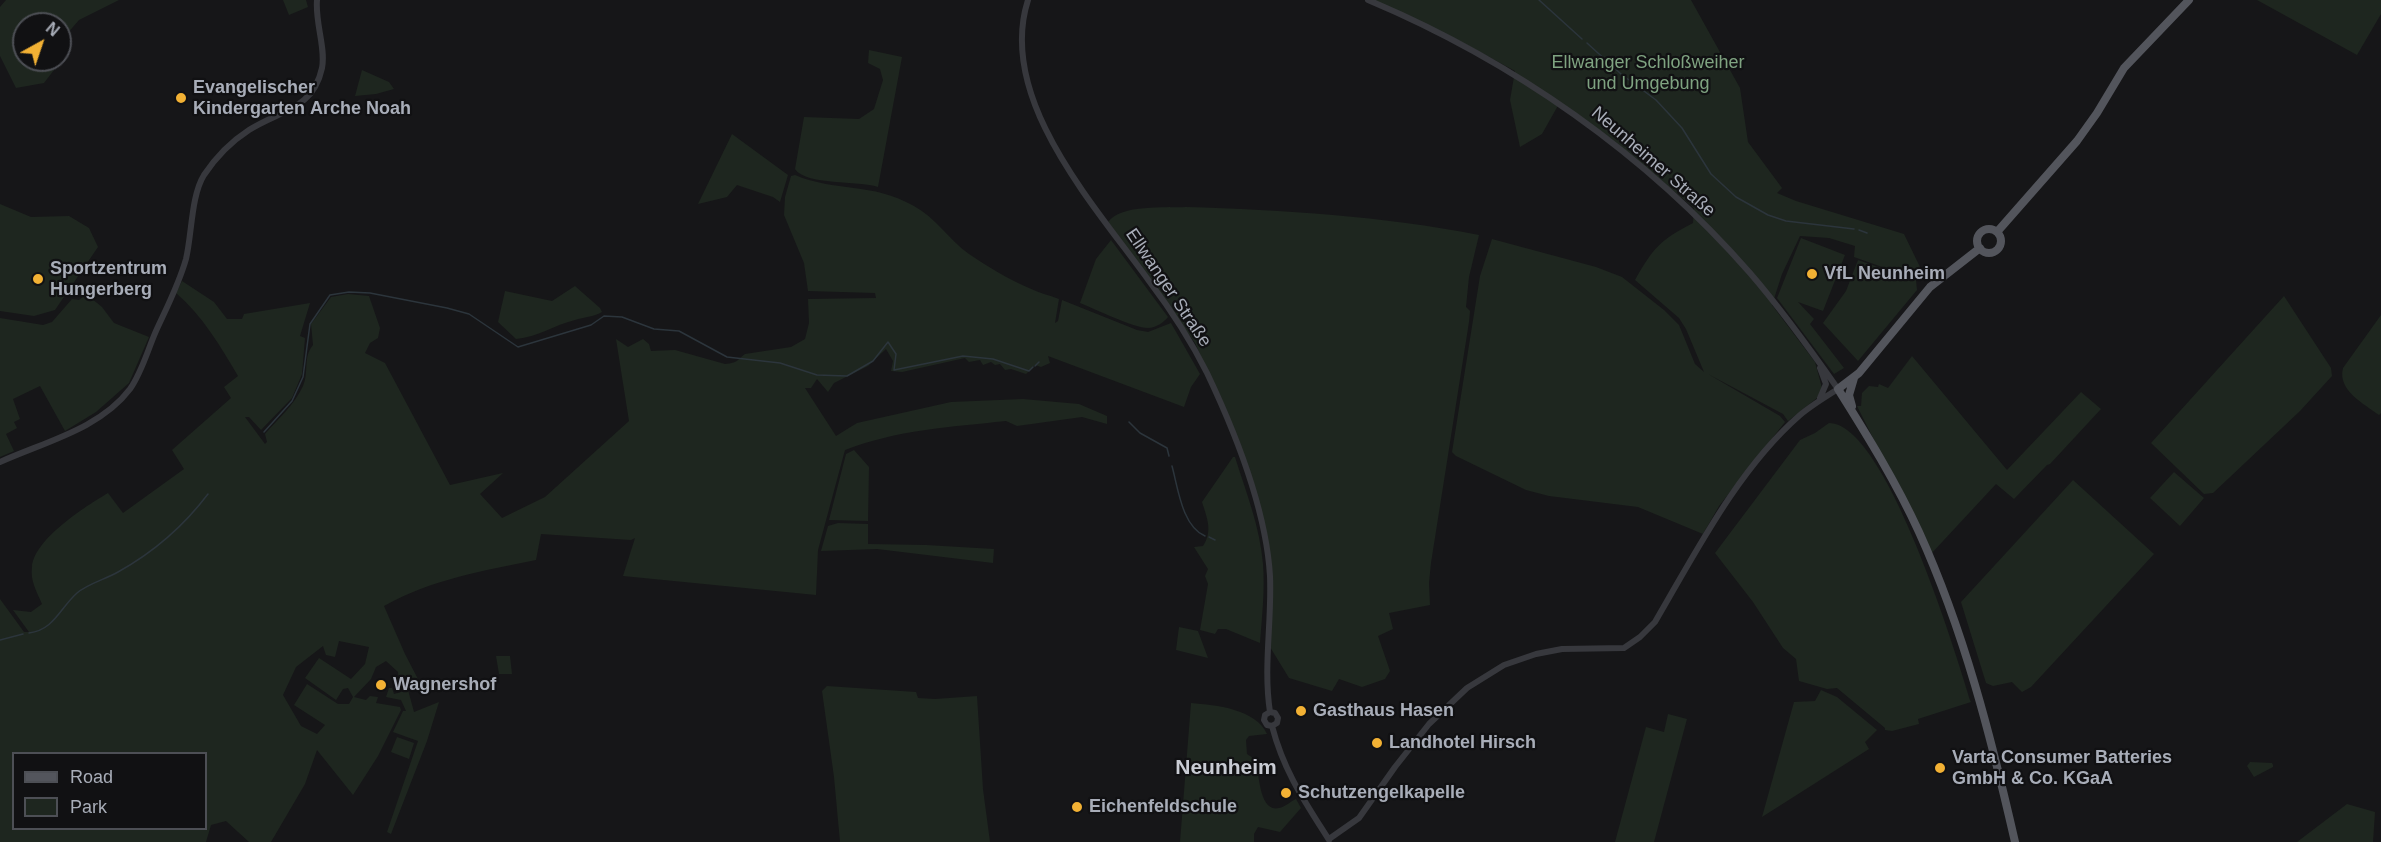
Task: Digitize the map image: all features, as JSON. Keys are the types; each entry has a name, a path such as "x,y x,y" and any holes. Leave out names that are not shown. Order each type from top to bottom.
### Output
{"main road":[{"path":"1997,232 2077,141 2124,68 2189,0"},
{"path":"1990,229 1997,232 2001,240 1999,249 1988,253 1980,248 1978,240 1981,233 1990,229"},
{"path":"1980,248 1930,287 1855,377 1838,389 1904,501 1947,601 1980,703 2015,842"},
{"path":"1854,414 1849,395 1855,377"}],"street":[{"path":"0,462 76,430 114,405 131,388 184,264 194,209 204,174 241,136 250,129 297,107 305,101 316,85 323,65 317,28 317,0"},
{"name":"Ellwanger Straße","path":"1028,0 1022,27 1022,55 1031,91 1054,147 1084,194 1151,282 1179,326 1206,372 1240,452 1260,517 1268,554 1270,588 1267,686 1270,712 1275,713 1278,718 1277,723 1272,726 1285,767 1309,812 1329,840"},
{"name":"Neunheimer Straße","path":"1368,0 1411,19 1492,62 1564,107 1618,148 1683,204 1730,251 1781,311 1838,389"},
{"path":"1329,840 1359,818 1429,724 1467,688 1504,665 1536,654 1562,649 1624,648 1640,638 1655,622 1702,540 1743,479 1779,435 1822,395 1826,384 1818,360"},
{"path":"1814,404 1838,389"}],"green space":[{"path":"6,0 119,0 79,20 72,28 72,12 12,12 12,72 52,72 44,83 16,88 0,56 0,7"},
{"path":"283,0 306,0 308,7 289,15"},
{"name":"Ellwanger Schloßweiher und Umgebung","path":"1367,0 1691,0 1740,88 1748,142 1782,188 1777,193 1904,234 1921,269 1913,278 1854,257 1855,246 1829,238 1800,236 1782,274 1772,305 1815,362 1822,388 1817,398 1788,421 1783,414 1708,374 1780,416 1785,422 1719,506 1703,534 1638,507 1549,496 1526,490 1452,452 1480,276 1492,239 1596,267 1622,277 1664,310 1679,325 1695,364 1704,372 1679,318 1635,280 1658,246 1693,223 1694,208 1614,141 1560,102 1542,134 1520,147 1510,100 1515,71 1424,23"},
{"path":"2257,0 2381,0 2381,14 2357,55"},
{"path":"869,50 902,57 878,187 821,180 801,174 795,169 804,117 859,119 874,109 883,80 880,69 868,63"},
{"path":"362,70 389,82 394,89 355,96"},
{"path":"732,134 788,175 780,202 773,197 737,185 727,197 698,204"},
{"path":"795,175 825,184 868,190 898,198 922,211 983,264 1036,291 1059,299 1055,323 1058,321 1062,300 1137,330 1148,332 1171,323 1200,374 1191,387 1184,407 1048,356 1050,363 1041,367 1035,365 1026,374 1011,369 1005,370 1000,364 995,365 991,362 983,365 980,360 969,362 965,358 902,372 891,371 893,361 886,349 868,366 834,383 828,392 817,379 811,388 805,388 836,436 857,423 951,402 1023,399 1079,404 1107,416 1107,424 1082,417 1017,426 1006,421 904,434 845,450 818,550 816,595 623,576 635,538 631,540 541,534 536,560 439,582 384,606 419,681 399,681 398,672 386,661 376,667 371,679 354,697 366,700 370,696 378,697 376,703 400,707 401,710 378,756 353,795 317,750 305,784 271,842 249,842 226,821 211,825 206,842 0,842 0,599 24,632 29,632 13,610 31,612 42,604 34,586 32,567 35,556 42,545 62,524 108,493 123,513 184,469 172,450 231,398 224,387 238,376 203,321 176,293 182,281 214,302 227,319 242,319 244,314 310,303 300,336 305,338 302,374 292,398 261,430 249,417 245,417 265,444 267,442 265,434 291,405 303,386 308,354 313,345 311,324 331,297 348,294 369,296 380,328 378,338 370,343 365,353 385,363 450,485 503,473 480,494 502,518 545,497 629,421 616,339 628,347 643,339 649,344 651,351 675,350 729,364 745,354 791,347 805,339 809,323 808,299 876,298 875,293 808,291 804,263 784,215 785,197 791,176","holes":["339,641 369,647 365,664 351,679 319,658 305,678 336,700 343,689 348,688 353,697 349,704 338,704 307,684 294,705 325,725 317,734 301,726 283,695 296,667 323,646 326,655 335,657"]},
{"name":"Sportzentrum Hungerberg","path":"0,204 31,217 69,216 89,228 98,247 55,310 34,316 0,311"},
{"path":"1186,207 1333,215 1443,228 1479,235 1469,277 1466,307 1470,311 1469,322 1431,563 1430,605 1389,613 1393,629 1378,636 1390,671 1385,679 1362,687 1339,679 1332,691 1289,678 1270,647 1265,527 1214,385 1195,343 1108,222 1114,216 1133,210"},
{"name":"VfL Neunheim","path":"1801,238 1845,255 1823,311 1798,302 1814,319 1810,324 1844,368 1834,374 1777,298"},
{"path":"1111,240 1168,317 1164,321 1151,328 1142,327 1124,322 1080,303 1096,259"},
{"path":"1858,260 1916,280 1917,290 1858,361 1823,323 1846,291"},
{"path":"575,286 602,312 567,322 532,336 516,339 498,322 505,291 552,301"},
{"path":"86,294 102,307 114,323 149,337 129,383 96,412 65,431 40,386 13,399 20,419 14,422 17,428 6,434 14,451 0,457 0,318 43,325 52,322 72,299 79,300"},
{"path":"2284,296 2331,368 2332,376 2300,411 2213,493 2204,494 2151,443"},
{"path":"2381,315 2381,413 2379,415 2353,396 2342,376 2343,368"},
{"path":"1912,356 2007,470 2081,392 2101,409 2014,499 1996,484 1931,554 1857,406 1861,406 1862,393 1869,386 1878,387 1879,384 1888,388"},
{"path":"1829,423 1851,433 1873,460 1895,498 1935,592 1971,702 1918,719 1919,724 1892,731 1885,730 1837,688 1827,689 1799,681 1796,659 1783,648 1753,602 1715,553 1800,440"},
{"path":"854,450 869,467 868,521 829,520 846,454"},
{"path":"1235,457 1252,510 1261,550 1264,584 1260,643 1226,629 1218,629 1215,634 1200,630 1208,584 1205,576 1208,569 1194,547 1203,546 1208,535 1208,524 1202,502"},
{"path":"2174,472 2204,498 2180,526 2150,498"},
{"path":"2073,480 2154,554 2031,687 2022,692 2012,682 1993,686 1986,683 1961,602"},
{"path":"838,523 868,524 868,544 994,549 993,563 877,549 821,551 828,526"},
{"path":"1179,627 1198,631 1208,658 1176,650"},
{"path":"496,656 510,656 512,674 499,674"},
{"path":"827,686 916,692 918,698 977,696 983,789 990,842 840,842 822,691"},
{"path":"389,688 392,688 394,694 408,690 414,712 439,702 427,741 391,834 387,832 418,741 393,732 403,711 406,711 401,700 386,697"},
{"path":"1821,690 1837,697 1877,730 1865,742 1869,749 1762,817 1794,702 1815,701"},
{"path":"1191,703 1234,710 1254,719 1262,726 1267,734 1249,736 1246,740 1247,754 1256,760 1264,798 1272,808 1279,808 1296,799 1301,808 1280,832 1258,827 1254,834 1254,842 1180,842"},
{"path":"1668,714 1687,719 1654,842 1615,842 1646,727 1664,732"},
{"path":"397,737 414,743 409,759 391,752"},
{"path":"2250,762 2272,763 2273,767 2254,777 2247,766"},
{"path":"2347,804 2375,812 2373,842 2297,842"}],"waterway":[{"path":"1539,0 1582,39"},
{"path":"1587,43 1621,74 1656,100 1682,128 1711,174 1736,197 1768,215 1786,221 1854,229"},
{"path":"1859,230 1867,233"},
{"path":"264,432 292,401 303,377 310,324 330,295 349,292 370,293 469,314 518,347 591,325 604,316 622,317 654,329 679,331 727,357 780,363 817,375 847,376 873,361 888,342 896,354 894,370 963,356 993,359 1029,371 1033,367"},
{"path":"1035,366 1039,362"},
{"path":"1129,422 1140,433 1167,448 1169,456"},
{"path":"1172,466 1186,515 1197,531 1205,536"},
{"path":"29,633 45,628 81,590 118,572 156,547 178,528 208,494"},
{"path":"1209,537 1215,540"},
{"path":"0,640 23,634"}],"place":[{"name":"Evangelischer Kindergarten Arche Noah","path":"181,98"},
{"name":"VfL Neunheim","path":"1812,274"},
{"name":"Sportzentrum Hungerberg","path":"38,279"},
{"name":"Wagnershof","path":"381,685"},
{"name":"Gasthaus Hasen","path":"1301,711"},
{"name":"Landhotel Hirsch","path":"1377,743"},
{"name":"Varta Consumer Batteries GmbH & Co. KGaA","path":"1940,768"},
{"name":"Schutzengelkapelle","path":"1286,793"},
{"name":"Eichenfeldschule","path":"1077,807"}],"district":[{"name":"Neunheim","path":"1226,768"}]}
